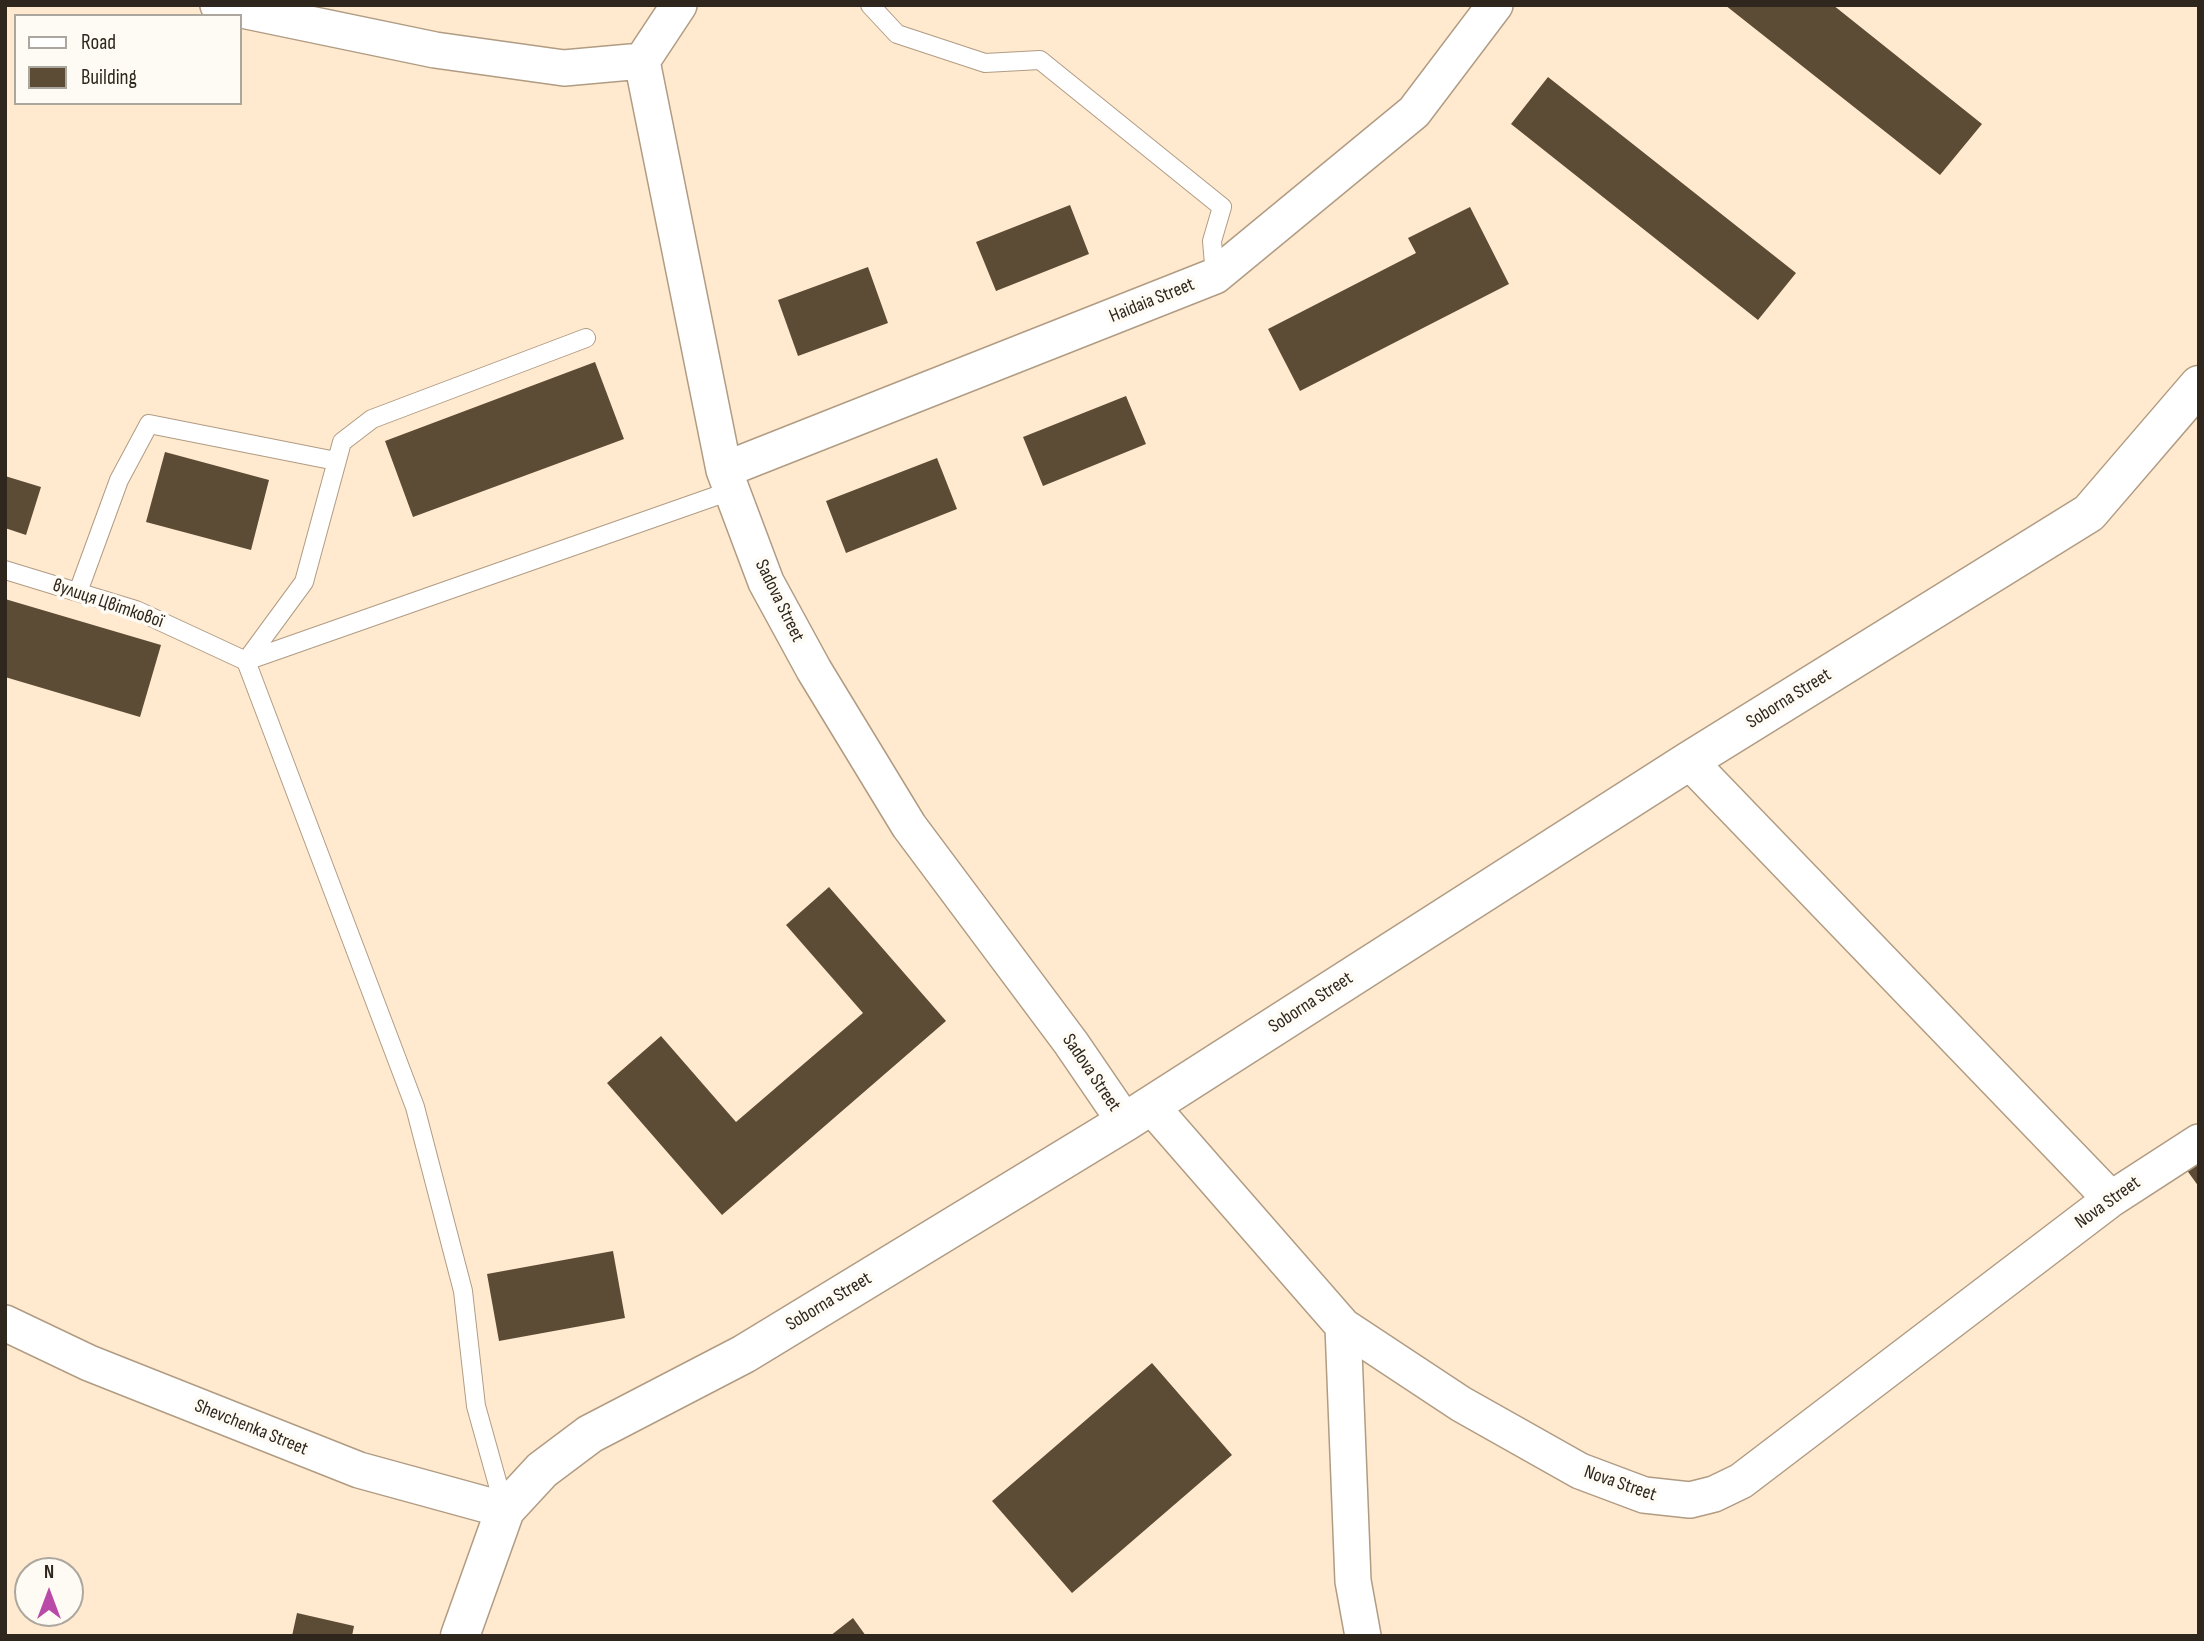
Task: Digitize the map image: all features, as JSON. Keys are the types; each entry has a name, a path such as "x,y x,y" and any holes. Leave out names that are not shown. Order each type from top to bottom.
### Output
{"main road":[{"name":"Soborna Street","path":"460,1636 505,1510 542,1470 590,1434 744,1354 1138,1114 1689,761 2089,513 2199,385"}],"street":[{"path":"218,5 435,50 564,68 642,61 679,5"},
{"name":"Haidaia Street","path":"729,480 1215,276 1414,112 1495,5"},
{"name":"Sadova Street","path":"642,61 729,480 766,582 814,670 909,826 1071,1042 1138,1114"},
{"path":"1689,761 2111,1199"},
{"name":"Nova Street","path":"1138,1114 1343,1326 1461,1404 1580,1471 1644,1495 1690,1500 1728,1489 1755,1472 2111,1199 2199,1142"},
{"name":"Shevchenka Street","path":"5,1323 89,1363 359,1471 505,1510"},
{"path":"1343,1326 1351,1554 1363,1636"}],"lane":[{"path":"870,5 897,34 972,59 985,63 1040,60 1222,207 1212,241 1215,276"},
{"path":"246,661 304,582 342,442 372,419 586,338"},
{"path":"78,592 119,481 149,424 336,461"},
{"path":"246,661 729,480"},
{"name":"вулиця Цвіткової","path":"5,570 136,610 246,661"},
{"path":"246,661 415,1107 463,1291 476,1406 505,1510"}],"building":[{"path":"1725,5 1833,5 1982,124 1940,175"},
{"path":"1548,77 1796,273 1758,320 1511,124"},
{"path":"1070,205 1089,254 996,291 976,242"},
{"path":"1470,207 1509,284 1300,391 1268,329 1416,253 1408,238"},
{"path":"868,267 888,323 798,356 778,300"},
{"path":"595,362 624,439 413,517 385,441"},
{"path":"1126,396 1146,444 1043,486 1023,437"},
{"path":"165,452 269,480 251,550 146,522"},
{"path":"937,458 957,509 846,553 826,501"},
{"path":"5,476 41,487 26,535 5,528"},
{"path":"5,599 161,645 140,717 5,677"},
{"path":"829,887 946,1021 722,1215 607,1083 661,1036 736,1122 863,1013 786,925"},
{"path":"2199,1160 2199,1187 2186,1169"},
{"path":"613,1251 625,1318 499,1341 487,1274"},
{"path":"1152,1363 1232,1455 1072,1593 992,1501"},
{"path":"297,1613 354,1626 352,1636 292,1636"},
{"path":"853,1618 866,1636 830,1636"}]}
